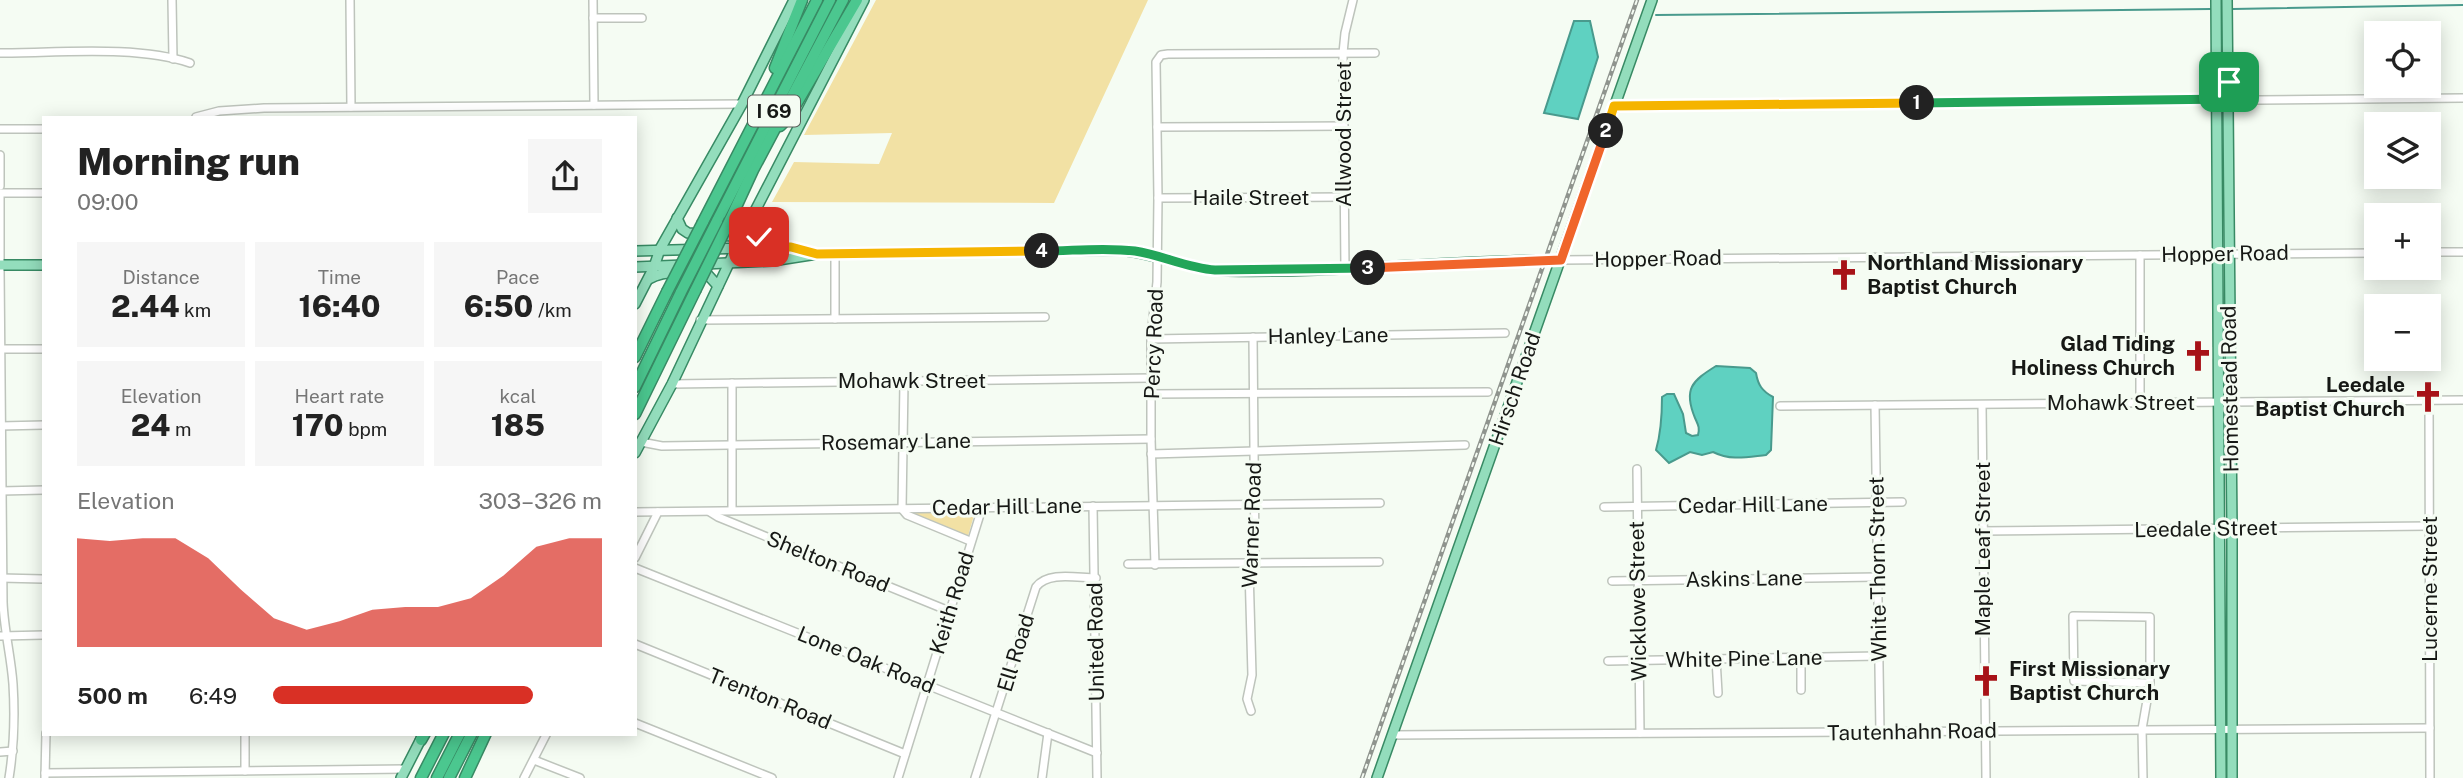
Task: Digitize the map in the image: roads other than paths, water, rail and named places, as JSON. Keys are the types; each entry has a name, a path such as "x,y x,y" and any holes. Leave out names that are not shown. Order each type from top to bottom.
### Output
{"highway":[{"path":"738,156 802,0"},
{"name":"I 69","path":"637,353 817,0"},
{"name":"I 69","path":"637,383 830,0"},
{"name":"I 69","path":"637,410 772,134 843,0"},
{"path":"772,134 788,118 857,0"},
{"path":"421,778 442,736"},
{"path":"437,778 458,736"},
{"path":"449,778 470,736"},
{"path":"465,778 486,736"}],"main road":[{"path":"641,285 654,267 677,218 742,104 794,0"},
{"path":"637,449 863,0"},
{"name":"Hirsch Road","path":"1377,778 1652,0"},
{"name":"Homestead Road","path":"2216,0 2220,628 2231,778"},
{"name":"Homestead Road","path":"2221,778 2231,629 2232,529 2227,0"},
{"path":"2217,36 2229,36"},
{"path":"2217,167 2230,166"},
{"path":"677,218 682,229 688,233 732,236 740,233 749,224"},
{"path":"749,224 759,237 774,247"},
{"name":"Hopper Road","path":"637,251 791,247 817,254"},
{"name":"Hopper Road","path":"637,267 772,261 817,254 1113,250 1156,255 1188,266 1215,270 1345,269 1561,260"},
{"path":"0,266 42,265"},
{"path":"641,285 658,274 691,273 708,275 718,286"},
{"path":"2218,334 2229,334"},
{"path":"2220,462 2231,462"},
{"path":"2220,628 2231,629"},
{"path":"403,774 423,736"}],"street":[{"path":"172,0 173,59"},
{"path":"350,0 351,107"},
{"path":"593,0 594,105"},
{"name":"Allwood Street","path":"1345,269 1343,54 1353,0"},
{"path":"593,18 642,18"},
{"path":"0,53 125,53 190,63"},
{"path":"1343,54 1375,53"},
{"name":"Percy Road","path":"1155,565 1151,338 1157,282 1156,62 1161,55 1343,54"},
{"path":"1614,106 2463,97"},
{"path":"201,116 233,110 351,107 742,104"},
{"path":"501,106 501,116"},
{"path":"1157,128 1344,125"},
{"path":"0,128 42,129"},
{"path":"0,155 0,186"},
{"path":"9,778 13,751 13,684 2,636 0,195 42,193"},
{"name":"Haile Street","path":"1158,198 1345,197"},
{"path":"2441,252 2463,252"},
{"name":"Hopper Road","path":"1561,260 2364,253"},
{"path":"835,254 835,319"},
{"path":"2140,255 2140,403"},
{"path":"700,320 1045,317"},
{"name":"Hanley Lane","path":"1151,338 1505,333"},
{"name":"Warner Road","path":"1251,711 1247,699 1252,675 1249,569 1255,560 1253,337"},
{"path":"0,349 42,349"},
{"name":"Mohawk Street","path":"672,384 1152,378"},
{"path":"904,382 902,509 907,516 970,541"},
{"path":"732,383 732,510"},
{"path":"1152,394 1488,392"},
{"name":"Lucerne Street","path":"2429,400 2430,778"},
{"name":"Mohawk Street","path":"1780,406 2463,400"},
{"name":"White Thorn Street","path":"1875,405 1880,732"},
{"name":"Maple Leaf Street","path":"1982,405 1986,778"},
{"path":"0,426 42,425"},
{"name":"Rosemary Lane","path":"641,442 652,445 1151,439"},
{"path":"1151,454 1465,445"},
{"name":"Wicklowe Street","path":"1637,469 1640,733"},
{"path":"1,491 42,490"},
{"name":"Cedar Hill Lane","path":"1604,507 1902,502"},
{"name":"Cedar Hill Lane","path":"637,513 1380,503"},
{"name":"United Road","path":"1093,506 1097,778"},
{"name":"Keith Road","path":"898,778 982,508"},
{"name":"Shelton Road","path":"710,511 718,517 949,611"},
{"path":"637,554 658,513"},
{"name":"Leedale Street","path":"1982,531 2430,526"},
{"path":"1128,564 1379,562"},
{"name":"Lone Oak Road","path":"637,569 1097,753"},
{"name":"Askins Lane","path":"1612,581 1877,577"},
{"path":"1,578 42,579"},
{"name":"Ell Road","path":"975,778 1038,584 1050,578 1096,578"},
{"path":"2143,778 2142,730 2150,682 2150,617 2073,616 2074,681 2150,682"},
{"path":"2,636 42,635"},
{"name":"Trenton Road","path":"637,645 905,754"},
{"name":"White Pine Lane","path":"1608,661 1879,656"},
{"path":"1801,658 1801,690"},
{"path":"1716,659 1718,693"},
{"path":"637,724 772,778"},
{"name":"Tautenhahn Road","path":"1393,734 2430,728"},
{"path":"1042,778 1048,733"},
{"path":"46,736 45,776 245,771 403,774"},
{"path":"245,736 245,771"},
{"path":"524,778 546,736"},
{"path":"0,752 13,751"},
{"path":"534,760 580,778"}],"water":[{"path":"1574,21 1590,21 1598,57 1578,119 1544,113"},
{"path":"1716,366 1750,368 1756,373 1761,387 1773,397 1771,450 1766,455 1739,458 1713,452 1702,455 1690,452 1669,463 1656,450 1662,397 1674,394 1683,414 1686,433 1698,435 1699,428 1691,408 1690,393 1696,381"}],"waterway":[{"path":"2233,9 2463,5"},
{"path":"1656,15 2211,9"}],"railway":[{"path":"1362,778 1637,0"}],"place":[{"name":"Northland Missionary Baptist Church","path":"1844,275"},
{"name":"Glad Tiding Holiness Church","path":"2198,356"},
{"name":"Leedale Baptist Church","path":"2428,397"},
{"name":"First Missionary Baptist Church","path":"1986,681"}]}
